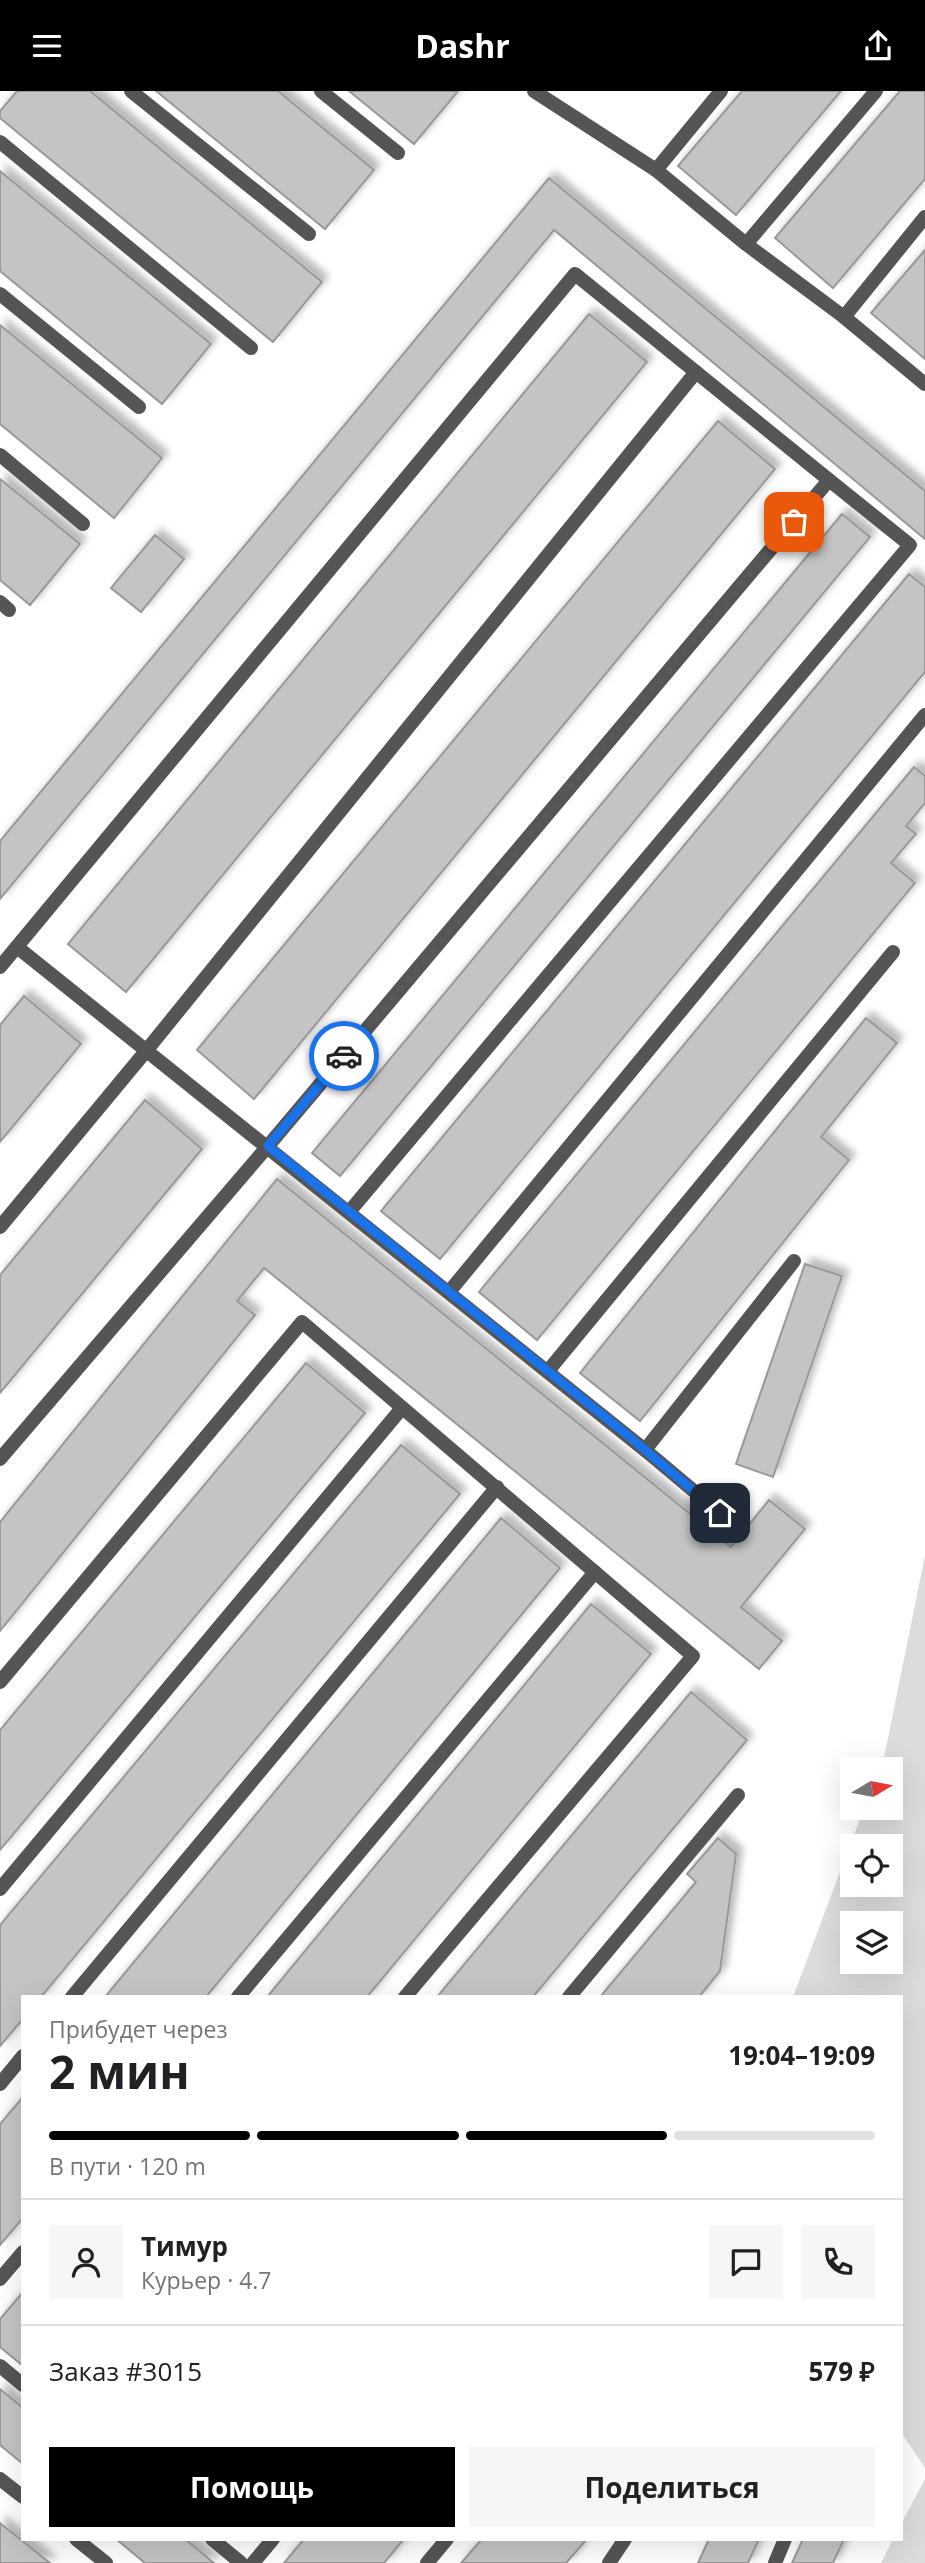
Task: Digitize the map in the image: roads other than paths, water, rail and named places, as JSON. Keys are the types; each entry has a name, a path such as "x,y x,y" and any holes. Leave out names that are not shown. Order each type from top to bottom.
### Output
{"lane":[{"path":"131,91 309,234"},
{"path":"321,91 398,153"},
{"path":"534,91 656,170 925,384"},
{"path":"656,170 721,91"},
{"path":"746,244 876,91"},
{"path":"0,142 251,348"},
{"path":"844,317 925,217"},
{"path":"0,967 575,274 910,544 349,1212"},
{"path":"0,294 139,407"},
{"path":"0,1227 146,1051 696,372"},
{"path":"0,455 83,524"},
{"path":"0,1459 268,1146 829,480"},
{"path":"449,1292 925,715"},
{"path":"17,947 548,1371 720,1513"},
{"path":"548,1371 893,952"},
{"path":"645,1450 794,1261"},
{"path":"0,1682 302,1322 693,1656 407,1995"},
{"path":"0,1889 402,1408"},
{"path":"74,1995 497,1487"},
{"path":"240,1995 595,1572"},
{"path":"571,1995 738,1795"},
{"path":"0,2084 21,2058"},
{"path":"0,2279 21,2254"},
{"path":"0,2366 21,2383"},
{"path":"0,2479 21,2495"},
{"path":"78,2541 106,2563"},
{"path":"214,2541 241,2563"},
{"path":"253,2563 271,2541"},
{"path":"427,2563 445,2541"},
{"path":"609,2563 624,2541"},
{"path":"775,2563 784,2541"}]}
